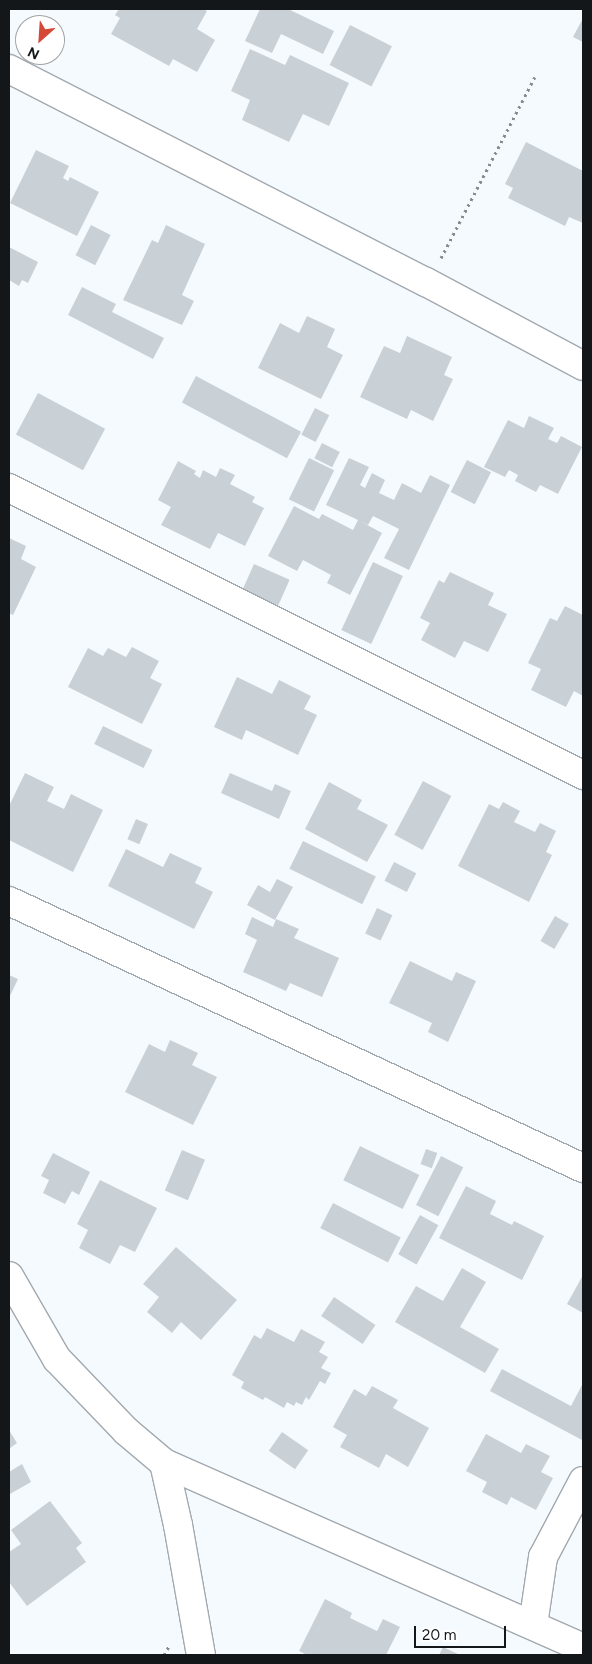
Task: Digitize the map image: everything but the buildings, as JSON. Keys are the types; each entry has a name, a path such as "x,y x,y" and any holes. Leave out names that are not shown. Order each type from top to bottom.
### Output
{"street":[{"path":"9,69 426,282 583,366"},
{"path":"9,488 583,775"},
{"path":"9,901 583,1168"},
{"path":"9,1276 58,1360 126,1431 164,1463 583,1648"},
{"path":"164,1463 178,1525 201,1655"},
{"path":"533,1625 543,1557 583,1481"}],"path":[{"path":"426,282 456,234 535,77"}]}
